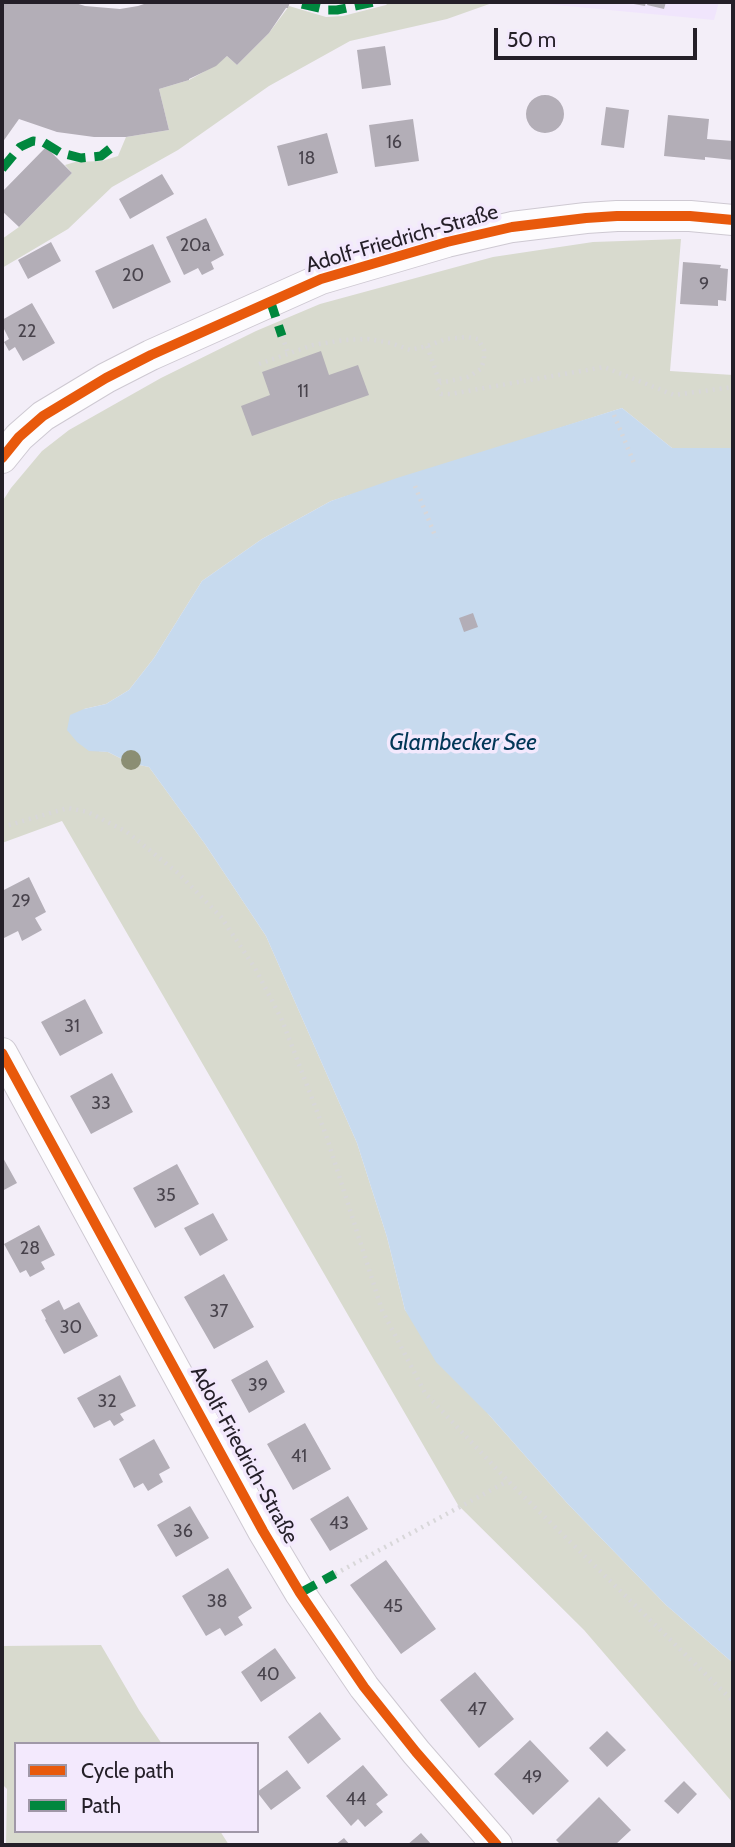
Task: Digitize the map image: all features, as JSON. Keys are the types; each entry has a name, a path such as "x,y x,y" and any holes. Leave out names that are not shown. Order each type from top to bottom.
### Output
{"street":[{"name":"Adolf-Friedrich-Straße","path":"2,458 43,416 106,378 321,279 447,242 512,228 617,216 690,216 733,220"},
{"name":"Adolf-Friedrich-Straße","path":"2,1053 263,1531 300,1593 373,1698 424,1762 497,1845"}],"path":[{"path":"282,336 288,353"},
{"path":"259,364 313,345 368,339 410,349 446,340 467,337 478,339 484,350 481,369 468,377 440,383"},
{"path":"428,346 440,383 437,388 441,394 604,367 674,395 733,387"},
{"path":"614,415 634,463"},
{"path":"415,486 436,538"},
{"path":"2,827 68,808 88,812 127,832 178,873 221,917 255,968 282,1020 326,1135 382,1310 425,1393 509,1481 733,1702"},
{"path":"335,1574 509,1481"}],"shaded area":[{"path":"389,2 495,2 447,19 350,41 269,86 178,150 112,187 68,229 2,268 2,239 19,227 72,173 65,165 102,161 118,156 126,137 169,130 159,89 189,80 227,56 237,65 269,33 289,6 326,17 343,16"},
{"path":"525,2 719,2 714,20"},
{"path":"681,239 670,371 733,375 733,448 672,448 622,408 331,501 262,539 202,581 154,658 129,690 106,704 84,709 89,750 108,752 130,763 149,767 205,844 266,936 357,1143 387,1237 405,1310 490,1416 567,1503 666,1605 733,1663 733,1803 584,1630 458,1505 62,821 2,843 2,502 42,451 69,430 161,378 256,331 320,304 493,257 593,242"},
{"path":"101,1645 161,1742 14,1742 14,1833 221,1833 229,1845 6,1845 7,1789 2,1784 2,1646"}],"water":[{"name":"Glambecker See","path":"622,408 672,448 733,448 733,1663 666,1605 436,1362 405,1310 387,1237 357,1143 266,936 205,844 149,767 130,763 108,752 89,751 67,730 70,715 106,704 129,690 154,658 202,581 262,539 331,501"}],"building":[{"path":"2,2 72,2 120,9 150,2 290,2 269,33 237,65 227,56 216,66 189,80 159,89 169,130 126,137 94,137 57,132 19,119 2,143"},
{"path":"628,2 646,2 645,6"},
{"path":"648,2 666,2 664,9 647,5"},
{"path":"385,46 391,85 362,89 357,50"},
{"path":"545,95 558,101 564,114 558,127 545,133 532,127 526,114 532,101"},
{"path":"606,107 629,110 624,148 601,145"},
{"path":"668,115 709,119 707,139 733,141 733,160 664,156"},
{"path":"413,119 419,161 375,167 369,125"},
{"path":"327,133 338,173 288,186 277,146"},
{"path":"46,147 72,173 19,227 2,211 2,192"},
{"path":"162,174 174,194 130,219 119,199"},
{"path":"206,218 224,255 211,262 214,269 202,275 198,268 184,275 166,237"},
{"path":"51,242 61,261 28,279 18,260"},
{"path":"153,244 171,282 113,309 95,271"},
{"path":"683,262 721,265 720,268 728,269 726,301 718,300 718,306 680,304"},
{"path":"32,303 55,343 23,361 15,347 9,351 4,342 9,339 2,320"},
{"path":"321,351 329,375 358,365 369,395 252,436 241,406 270,395 262,372"},
{"path":"473,613 478,627 464,632 459,618"},
{"path":"29,877 46,912 35,918 42,930 22,941 18,931 2,939 2,891"},
{"path":"85,999 103,1033 60,1056 41,1022"},
{"path":"112,1073 133,1112 91,1134 70,1096"},
{"path":"2,1156 17,1183 2,1191"},
{"path":"177,1164 199,1204 155,1228 133,1188"},
{"path":"213,1213 228,1240 200,1256 184,1228"},
{"path":"39,1225 55,1255 41,1262 45,1269 30,1277 26,1270 20,1273 4,1244"},
{"path":"224,1274 254,1327 214,1349 184,1297"},
{"path":"59,1300 64,1310 79,1302 98,1336 64,1354 41,1310"},
{"path":"267,1360 285,1392 249,1413 231,1380"},
{"path":"120,1375 136,1406 120,1414 124,1420 114,1426 110,1420 94,1428 77,1398"},
{"path":"305,1423 331,1469 293,1490 267,1444"},
{"path":"154,1439 170,1468 159,1474 163,1482 148,1491 143,1483 134,1488 119,1459"},
{"path":"348,1496 368,1529 330,1551 310,1519"},
{"path":"190,1506 209,1538 176,1557 157,1525"},
{"path":"386,1560 436,1629 401,1654 350,1585"},
{"path":"228,1568 252,1608 238,1617 243,1625 225,1636 220,1628 206,1636 182,1596"},
{"path":"275,1648 296,1678 261,1702 241,1672"},
{"path":"475,1672 514,1719 479,1748 440,1700"},
{"path":"320,1712 341,1739 308,1764 288,1737"},
{"path":"607,1731 626,1750 607,1767 589,1748"},
{"path":"530,1740 569,1781 533,1815 494,1774"},
{"path":"363,1765 388,1795 376,1804 383,1812 365,1827 358,1819 351,1826 326,1796"},
{"path":"287,1770 301,1788 271,1810 259,1795 259,1791"},
{"path":"684,1781 697,1794 678,1814 664,1801"},
{"path":"599,1797 631,1830 615,1845 561,1845 556,1840"},
{"path":"421,1833 432,1845 407,1845"},
{"path":"344,1838 350,1845 335,1845"}],"marked path":[{"path":"302,4 337,10 374,2"},
{"path":"2,169 20,147 33,141 43,142 61,153 81,158 101,156 111,148"},
{"path":"270,300 282,336"},
{"path":"300,1593 335,1574"}],"cycle path":[{"path":"2,458 19,437 43,416 106,378 321,279 447,242 512,227 617,216 690,216 733,220"},
{"path":"2,1053 263,1531 300,1593 364,1687 497,1845"}]}
